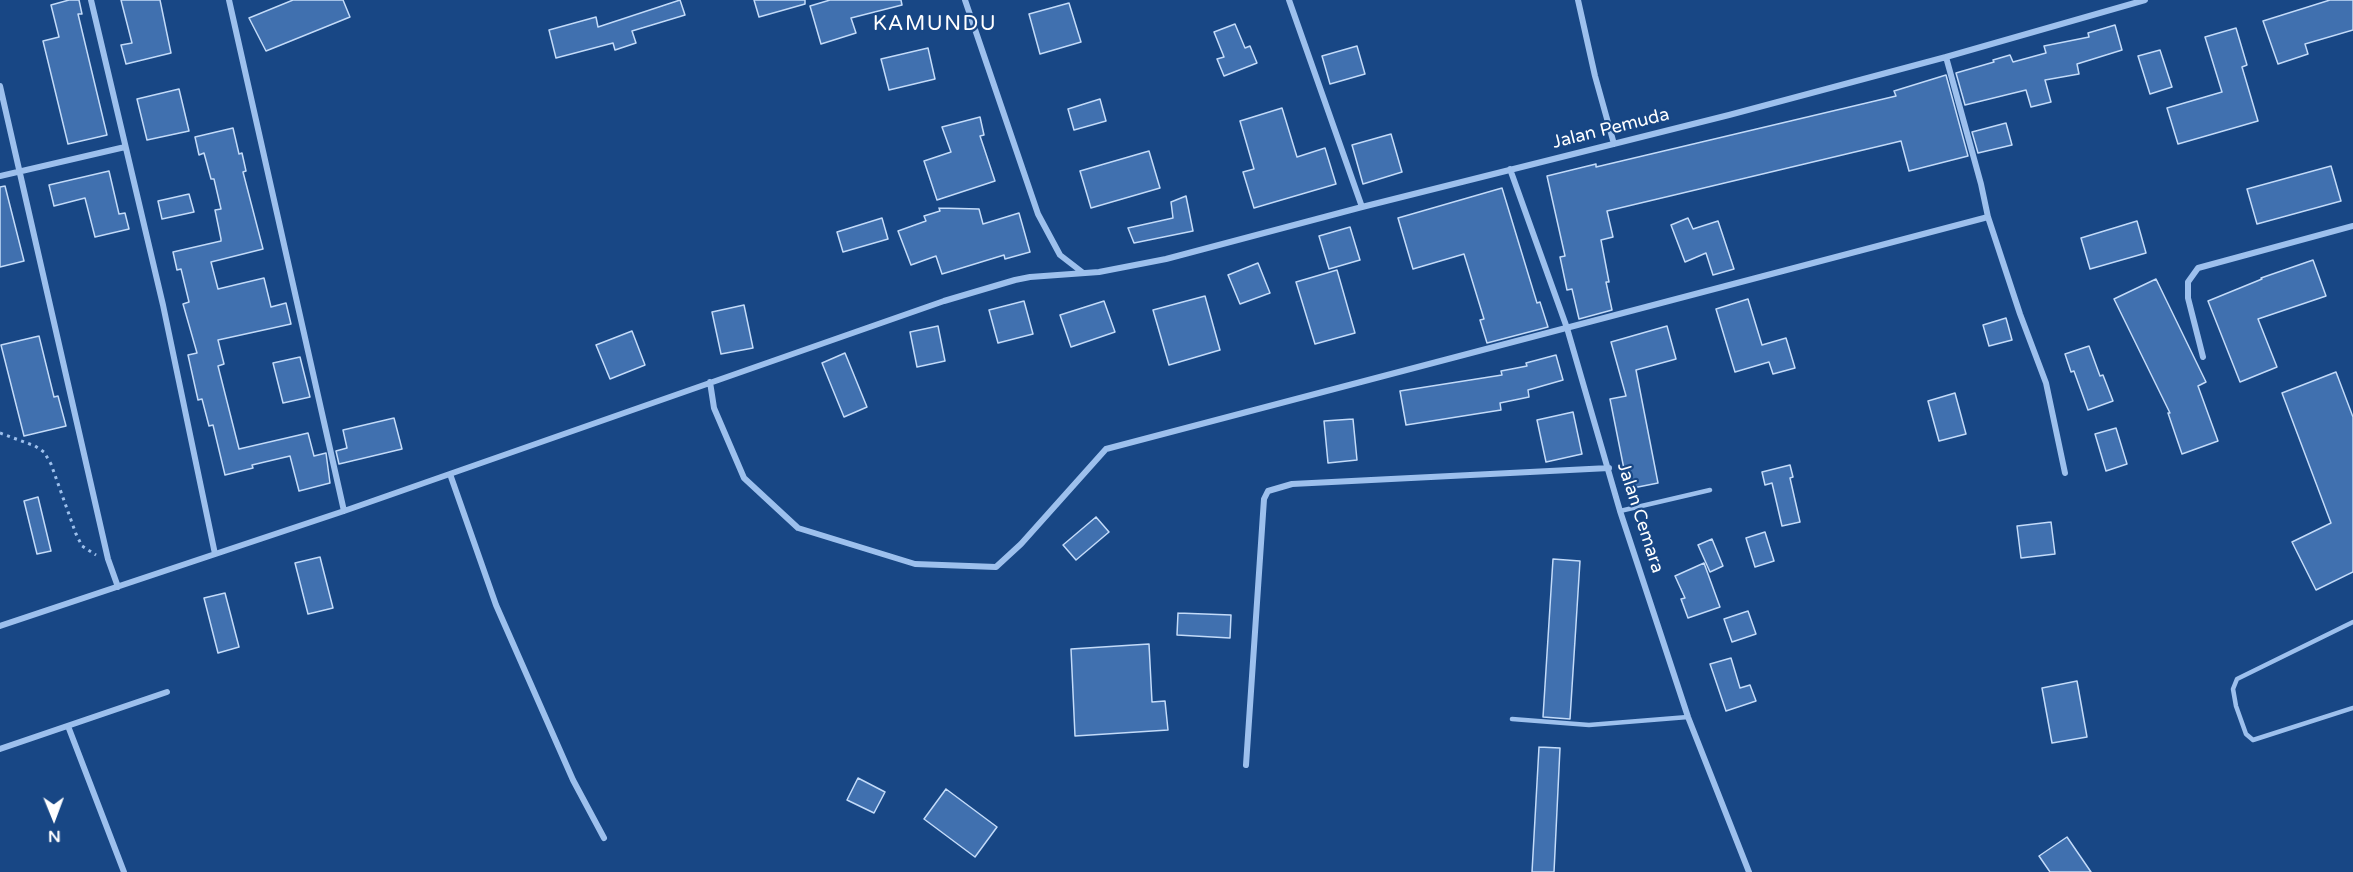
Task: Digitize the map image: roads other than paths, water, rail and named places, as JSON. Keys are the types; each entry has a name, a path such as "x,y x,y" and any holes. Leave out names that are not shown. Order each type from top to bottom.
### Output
{"street":[{"path":"91,0 163,305 215,554"},
{"path":"229,0 344,511"},
{"path":"965,0 1038,214 1060,255 1082,272"},
{"path":"1289,0 1362,207"},
{"path":"1578,0 1595,76 1614,144"},
{"name":"Jalan Pemuda","path":"0,626 344,511 944,301 1015,280 1118,269 1166,259 1947,57 2145,0"},
{"path":"1947,57 1988,217 2046,383 2065,473"},
{"path":"0,86 108,559 118,586"},
{"path":"0,176 125,147"},
{"name":"Jalan Cemara","path":"1510,169 1567,328 1620,511 1688,717 1749,872"},
{"path":"710,382 714,408 744,478 798,528 915,564 996,567 1021,544 1106,449 1988,217"},
{"path":"2203,357 2188,298 2188,282 2198,268 2353,226"},
{"path":"1246,765 1264,499 1268,491 1292,484 1608,468"},
{"path":"450,474 496,605 573,780 603,837"},
{"path":"0,749 167,692"},
{"path":"68,726 124,872"}],"lane":[{"path":"1620,511 1710,490"},
{"path":"2353,622 2237,679 2233,689 2236,706 2246,734 2253,740 2353,708"},
{"path":"1512,719 1589,724 1688,717"}],"district":[{"name":"KAMUNDU","path":"935,24"}]}
